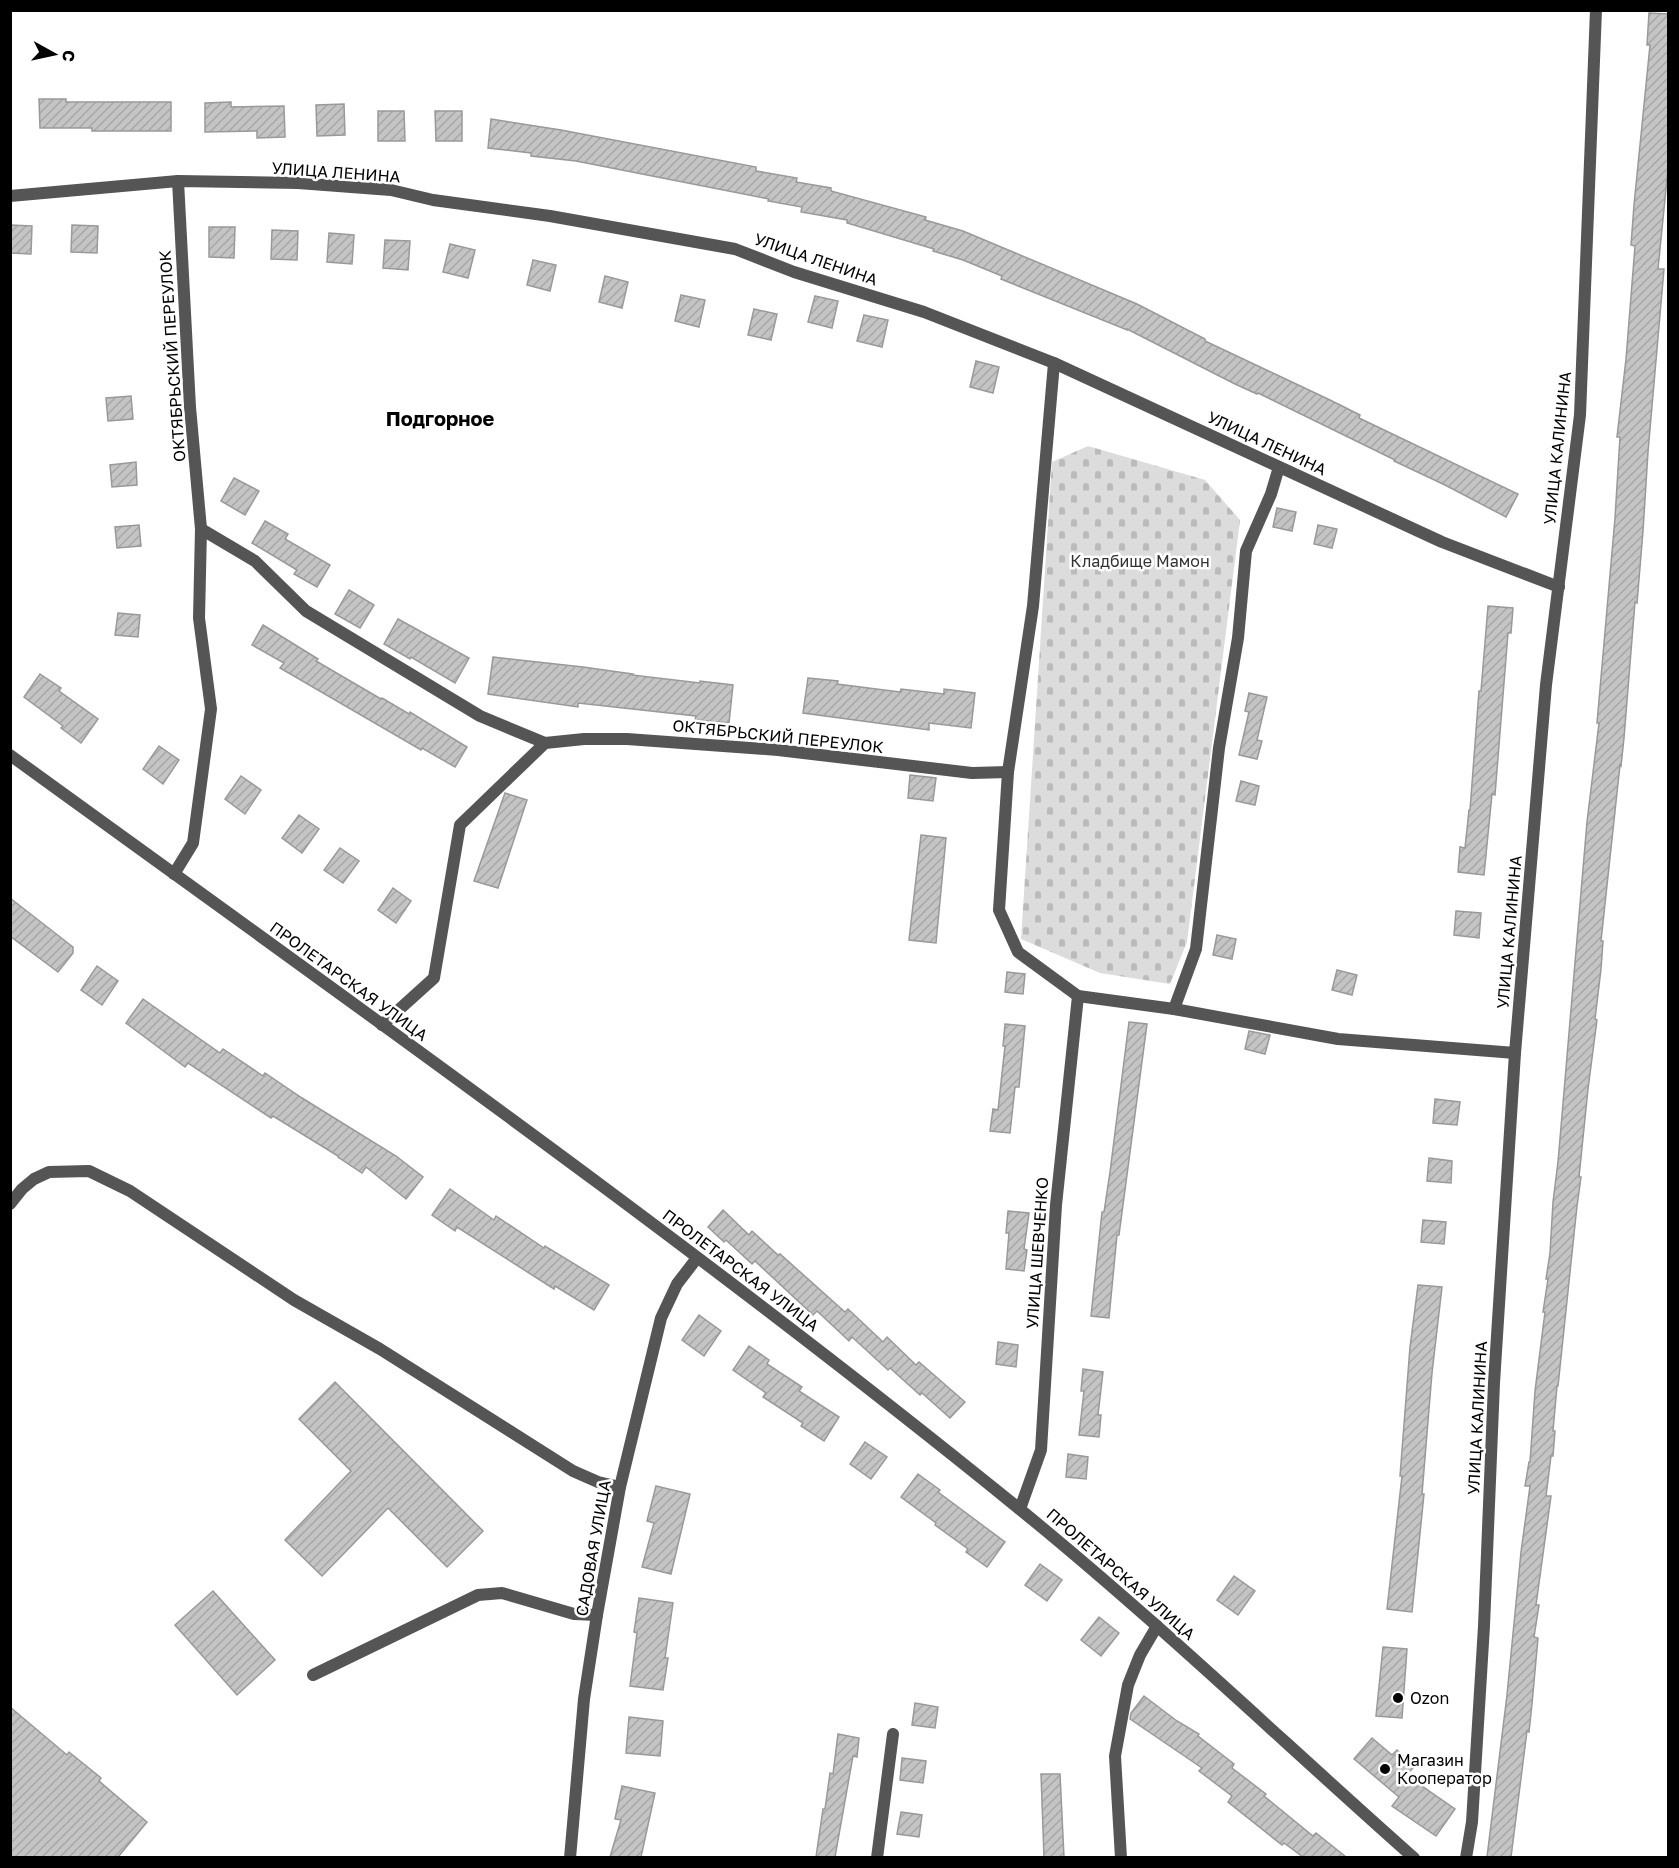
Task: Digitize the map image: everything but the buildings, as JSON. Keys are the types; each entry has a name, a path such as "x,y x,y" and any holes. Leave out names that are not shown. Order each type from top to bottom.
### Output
{"street":[{"name":"УЛИЦА КАЛИНИНА","path":"1466,1857 1472,1822 1494,1383 1515,1053 1545,685 1580,415 1596,10"},
{"name":"УЛИЦА ЛЕНИНА","path":"10,196 178,181 298,183 391,190 434,200 550,216 735,249 794,272 924,312 1054,363 1442,542 1559,587"},
{"name":"ОКТЯБРЬСКИЙ ПЕРЕУЛОК","path":"174,874 193,843 211,709 199,618 201,529 190,407 178,181"},
{"path":"1054,363 1033,606 1008,772 999,910 1018,952 1078,996 1174,1010 1338,1039 1515,1053"},
{"path":"1174,1010 1196,950 1219,748 1238,638 1246,550 1271,494 1279,467"},
{"name":"ОКТЯБРЬСКИЙ ПЕРЕУЛОК","path":"201,529 255,561 306,611 480,716 545,743 584,739 627,739 778,750 972,774 1008,772"},
{"path":"382,1025 434,978 460,825 545,743"},
{"name":"ПРОЛЕТАРСКАЯ УЛИЦА","path":"10,755 546,1143 789,1326 1020,1509 1156,1626 1414,1857"},
{"name":"УЛИЦА ШЕВЧЕНКО","path":"1020,1509 1041,1450 1056,1205 1078,996"},
{"path":"10,1204 34,1179 49,1172 89,1171 130,1191 294,1300 380,1349 573,1471 598,1482 620,1487"},
{"name":"САДОВАЯ УЛИЦА","path":"570,1857 584,1699 620,1487 662,1318 677,1284 697,1258"},
{"path":"313,1675 478,1595 502,1593 574,1614 597,1615"},
{"path":"1121,1857 1115,1756 1128,1685 1140,1655 1156,1626"},
{"path":"877,1857 893,1734"}],"green space":[{"name":"Кладбище Мамон","path":"1088,446 1205,480 1240,520 1187,942 1170,984 1100,973 1021,939 1052,462"}],"place":[{"name":"Ozon","path":"1398,1698"},
{"name":"Магазин Кооператор","path":"1385,1769"}],"district":[{"name":"Подгорное","path":"440,419"}]}
